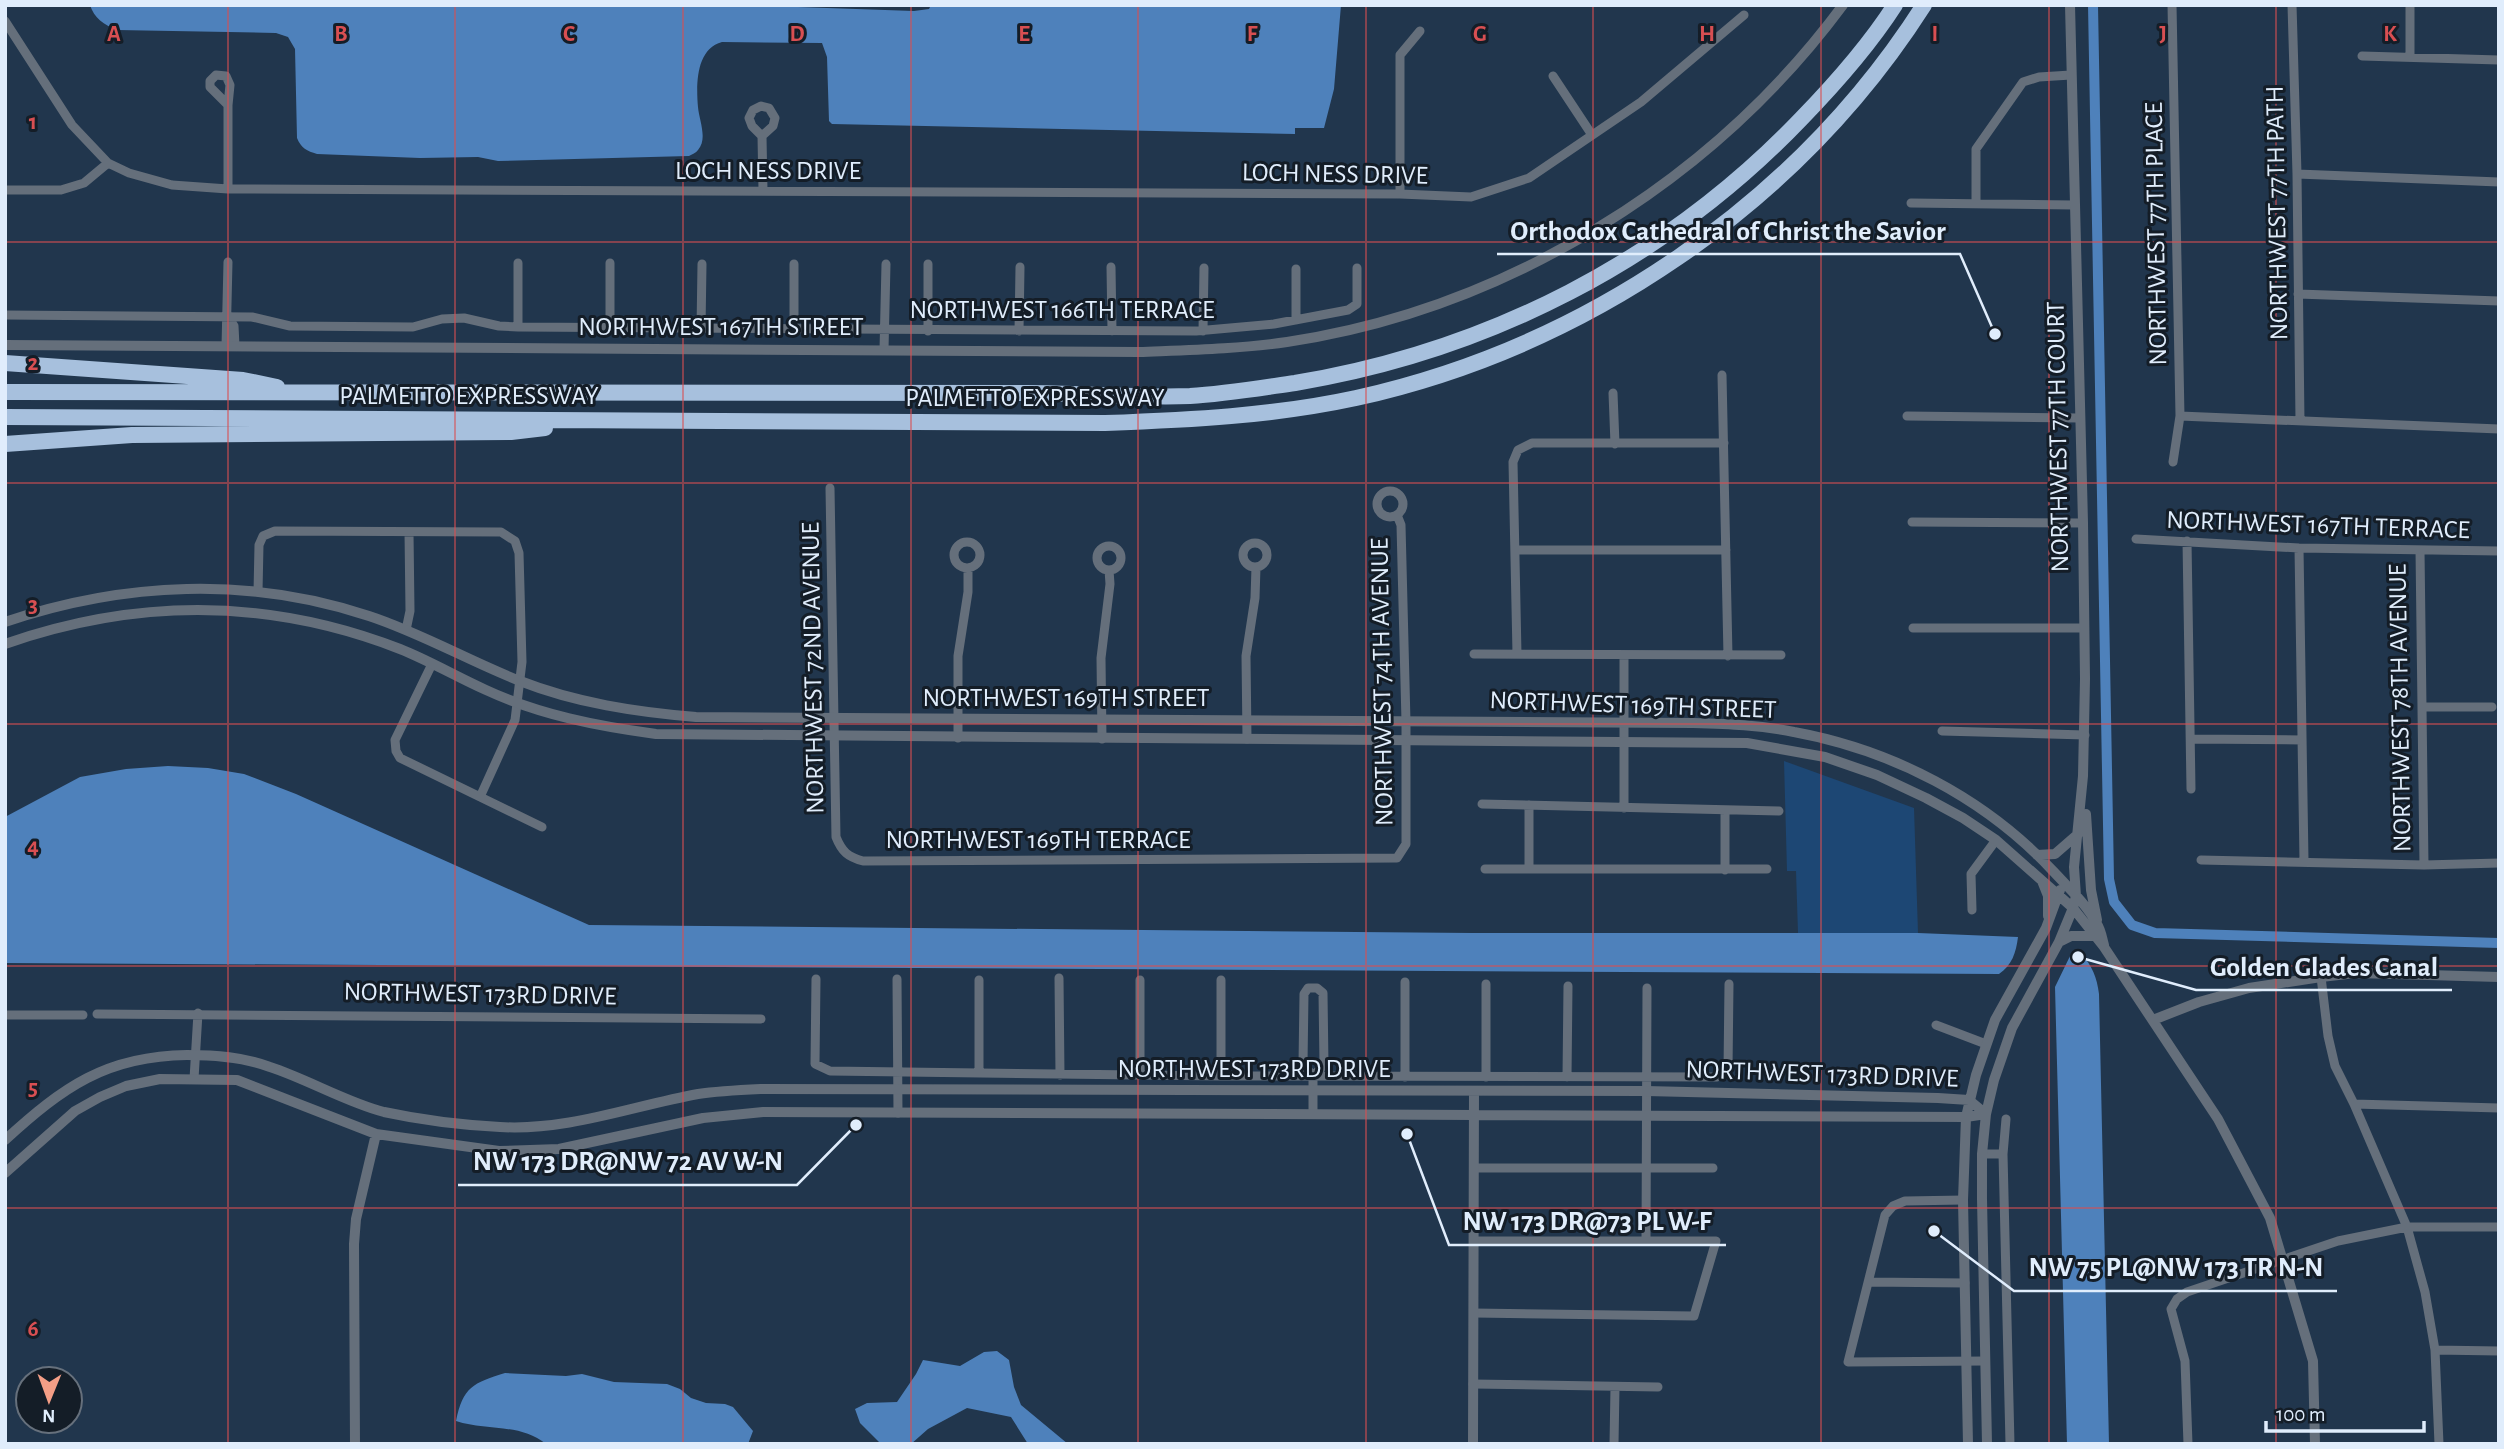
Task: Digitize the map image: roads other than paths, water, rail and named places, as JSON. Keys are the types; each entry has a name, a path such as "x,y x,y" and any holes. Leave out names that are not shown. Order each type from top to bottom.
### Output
{"highway":[{"name":"PALMETTO EXPRESSWAY","path":"5,393 1052,393 1190,396 1347,374 1414,356 1490,330 1573,292 1628,261 1732,186 1785,136 1836,83 1895,5"},
{"name":"PALMETTO EXPRESSWAY","path":"5,417 1105,423 1202,419 1282,411 1356,398 1424,380 1500,354 1552,330 1646,279 1704,240 1756,198 1811,146 1859,93 1924,5"},
{"path":"5,363 243,380 310,393"},
{"path":"5,444 132,435 511,432 606,420"}],"street":[{"name":"NORTHWEST 167TH STREET","path":"5,345 1139,352 1217,349 1287,342 1432,307 1509,274 1570,244 1620,215 1688,165 1752,109 1814,44 1843,5"},
{"name":"NORTHWEST 77TH COURT","path":"2070,5 2083,523 2085,735 2074,867 2075,902"},
{"name":"NORTHWEST 77TH PLACE","path":"2172,5 2180,416 2174,462"},
{"name":"NORTHWEST 77TH PATH","path":"2292,5 2300,421"},
{"path":"2410,5 2410,56"},
{"name":"LOCH NESS DRIVE","path":"5,21 72,125 108,163 139,177 172,185 228,189 1399,194 1471,197 1529,178 1641,102 1744,15"},
{"path":"1399,194 1400,55 1420,31"},
{"path":"2362,56 2499,60"},
{"path":"1976,203 1976,149 2023,82 2071,75"},
{"path":"1553,76 1592,135"},
{"path":"228,105 228,189"},
{"path":"762,136 763,191"},
{"path":"5,190 61,190 84,183 108,163"},
{"path":"2297,174 2499,182"},
{"path":"1911,203 2074,205"},
{"path":"228,262 228,317 234,326 230,346"},
{"path":"518,263 518,327"},
{"path":"610,263 610,328"},
{"path":"701,329 702,264"},
{"path":"794,264 794,330"},
{"path":"884,350 886,264"},
{"path":"928,264 928,331"},
{"path":"1019,331 1020,267"},
{"path":"1111,267 1112,331"},
{"path":"1203,331 1204,268"},
{"name":"NORTHWEST 166TH TERRACE","path":"5,315 257,317 286,326 397,327 464,318 499,326 518,327 1203,331 1296,320 1353,308 1357,304 1357,268"},
{"path":"1296,269 1296,320"},
{"path":"2298,294 2499,301"},
{"path":"1722,375 1728,656"},
{"path":"1613,393 1615,444"},
{"path":"1907,416 2080,418"},
{"path":"2180,416 2499,429"},
{"path":"1517,654 1513,462 1518,450 1532,443 1724,443"},
{"name":"NORTHWEST 72ND AVENUE","path":"830,488 836,837 840,848"},
{"name":"NORTHWEST 74TH AVENUE","path":"1242,859 1397,858 1406,844 1401,525 1397,515"},
{"path":"1912,522 2083,523"},
{"path":"258,592 259,544 263,536 275,531 501,532 515,541 519,553 522,662 516,720 480,797"},
{"path":"406,630 410,611 409,532"},
{"name":"NORTHWEST 167TH TERRACE","path":"2136,540 2299,548 2499,551"},
{"path":"2187,541 2191,789"},
{"path":"2299,548 2304,861"},
{"path":"1514,550 1726,550"},
{"name":"NORTHWEST 78TH AVENUE","path":"2420,550 2424,865"},
{"path":"1247,739 1246,656 1255,598 1256,567"},
{"path":"958,738 958,656 968,592 968,568"},
{"path":"1102,739 1101,658 1110,584 1109,570"},
{"path":"177,609 183,588"},
{"name":"NORTHWEST 169TH STREET","path":"5,622 106,595 183,588 258,592 333,605 406,630 520,681 581,701 657,714 733,719 1625,722 1749,725 1792,731 1861,748 1932,779 1999,822 2063,881 2153,1020"},
{"name":"NORTHWEST 169TH STREET","path":"5,644 105,617 177,609 256,612 367,637 488,691 579,722 656,734 1747,743 1825,757 1877,775 1926,798 1996,840 2059,894 2075,902"},
{"path":"18,618 27,637"},
{"path":"1913,628 2084,628"},
{"path":"1474,654 1781,655"},
{"path":"1625,655 1625,808"},
{"path":"432,664 396,740 396,751 400,758 542,827"},
{"path":"2422,707 2492,707"},
{"path":"1942,732 2085,735"},
{"path":"2191,739 2302,740"},
{"path":"2059,942 2096,930 2083,776"},
{"path":"1482,804 1779,811"},
{"path":"1529,805 1529,868"},
{"path":"1725,810 1725,870"},
{"path":"2037,855 2055,854 2078,834"},
{"path":"1972,910 1971,874 1996,840"},
{"name":"NORTHWEST 169TH TERRACE","path":"840,848 849,857 863,861 1242,859"},
{"path":"2201,860 2424,865 2499,863"},
{"path":"1968,1444 1963,1200 1969,1100 1986,1044 2004,1003 2046,928 2063,881 2074,867"},
{"path":"1485,869 1767,869"},
{"path":"2042,878 2049,907 2046,928"},
{"path":"1987,1444 1982,1154 1986,1114 1999,1062 2012,1028 2059,942 2075,902"},
{"path":"2315,1444 2313,1361 2270,1218 2218,1119 2153,1020 2199,1002 2249,988 2321,977 2356,973 2499,977"},
{"path":"2321,977 2328,1036 2335,1066 2407,1227 2425,1292 2435,1350 2438,1444"},
{"path":"1059,978 1060,1074"},
{"path":"816,979 815,1064 830,1071 1221,1076 1717,1077 1728,1070 1729,984"},
{"path":"897,979 898,1113"},
{"path":"979,980 979,1073"},
{"path":"1140,980 1140,1074"},
{"path":"1221,980 1221,1076"},
{"path":"1405,982 1405,1077"},
{"path":"1486,984 1486,1077"},
{"path":"1567,1077 1568,986"},
{"path":"1313,1076 1324,1065 1323,993 1317,988 1308,988 1304,994 1303,1064 1313,1076 1313,1114"},
{"path":"1646,1241 1647,988"},
{"path":"194,1079 198,1013"},
{"name":"NORTHWEST 173RD DRIVE","path":"97,1014 761,1019"},
{"path":"5,1015 83,1015"},
{"path":"1936,1025 1986,1044"},
{"name":"NORTHWEST 173RD DRIVE","path":"5,1140 62,1092 90,1076 119,1064 157,1056 195,1055 241,1057 273,1067 382,1111 500,1127 556,1126 699,1094 738,1090 1646,1091 1969,1100 1986,1114"},
{"name":"NORTHWEST 173RD DRIVE","path":"5,1173 66,1118 100,1097 126,1086 160,1079 237,1080 376,1134 499,1151 559,1149 703,1118 740,1113 1966,1117 1986,1114"},
{"path":"1474,1091 1474,1444"},
{"path":"2354,1104 2499,1108"},
{"path":"2006,1119 2003,1154 2010,1444"},
{"path":"528,1150 529,1126"},
{"path":"355,1444 354,1244 356,1219 376,1134"},
{"path":"1982,1154 2003,1154"},
{"path":"1475,1168 1713,1168"},
{"path":"1963,1200 1905,1201 1892,1206 1885,1215 1848,1362 1985,1361"},
{"path":"2188,1444 2185,1361 2171,1309 2177,1299 2186,1292 2338,1241 2407,1227 2499,1227"},
{"path":"1474,1241 1716,1241 1694,1316 1474,1313"},
{"path":"1869,1282 1965,1283"},
{"path":"2435,1350 2499,1351"},
{"path":"1474,1384 1658,1387"},
{"path":"1614,1444 1615,1387"}],"waterway":[{"path":"2093,5 2109,879 2114,902 2132,925 2155,933 2499,943"}],"place":[{"name":"Orthodox Cathedral of Christ the Savior","path":"1995,334"},
{"name":"Golden Glades Canal","path":"2078,957"},
{"name":"NW 173 DR@NW 72 AV W-N","path":"856,1125"},
{"name":"NW 173 DR@73 PL W-F","path":"1407,1134"},
{"name":"NW 75 PL@NW 173 TR N-N","path":"1934,1231"}]}
